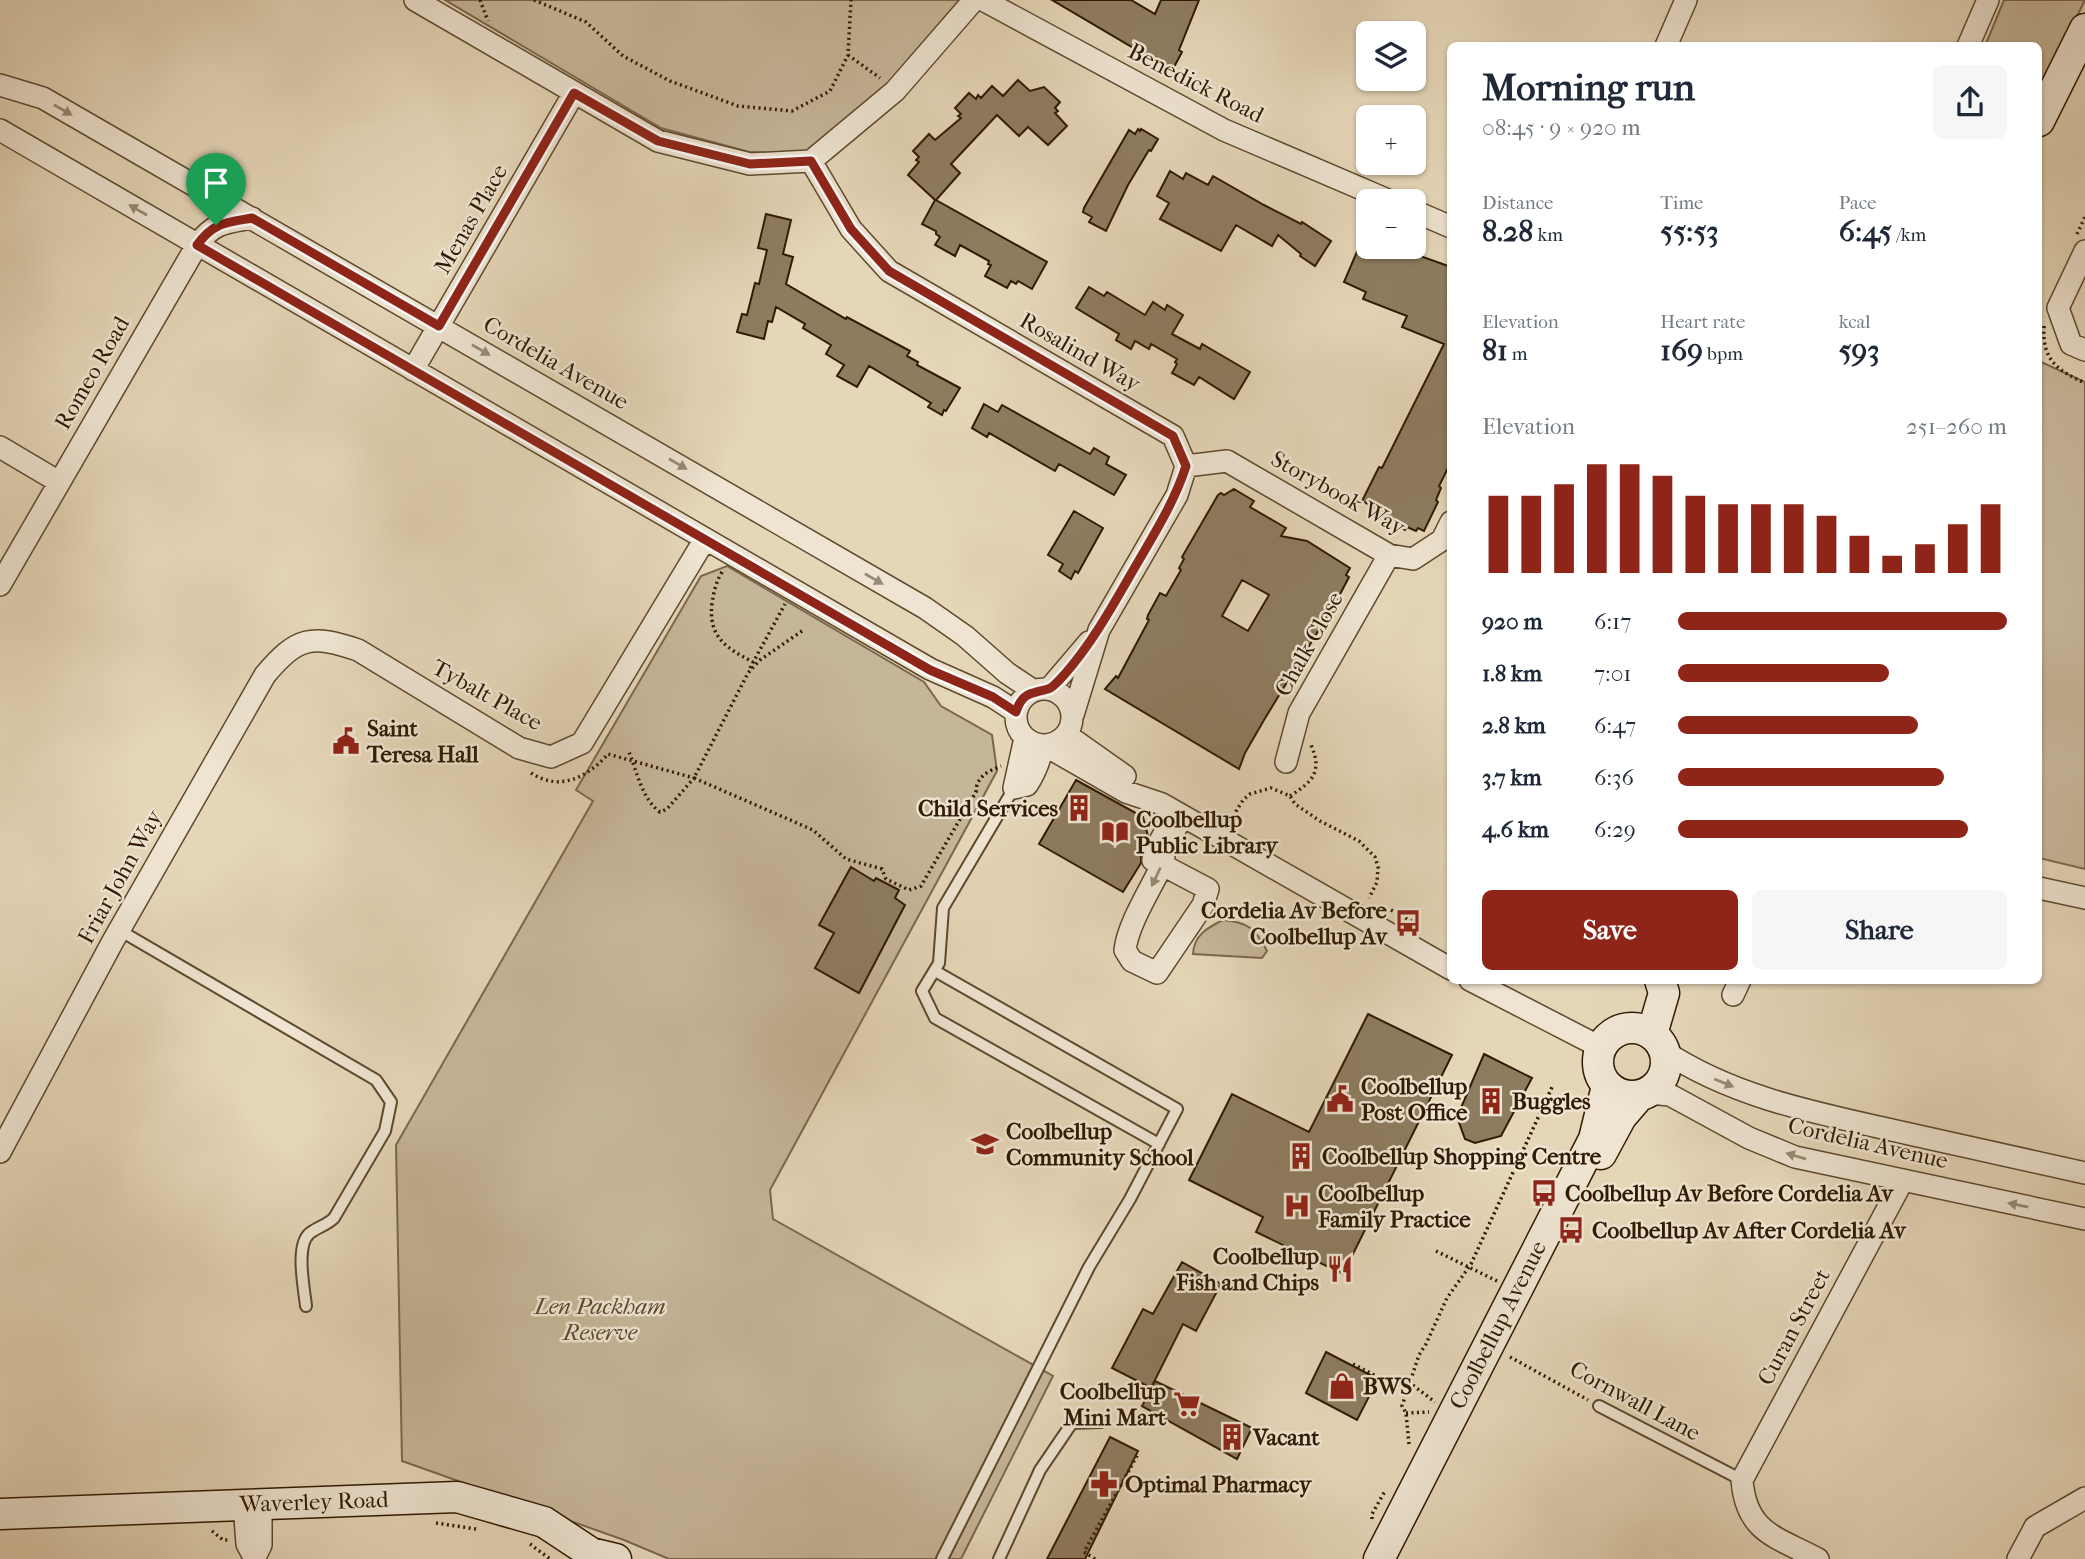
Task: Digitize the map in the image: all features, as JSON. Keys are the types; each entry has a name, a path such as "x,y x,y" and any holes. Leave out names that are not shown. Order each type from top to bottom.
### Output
{"street":[{"path":"415,0 658,141 750,164 811,161 895,90 974,0"},
{"name":"Benedick Road","path":"983,0 1224,130 1362,189"},
{"path":"1668,42 1686,0"},
{"path":"1970,42 1988,0"},
{"path":"2042,115 2085,29"},
{"name":"Cordelia Avenue","path":"0,85 43,98 925,608 965,636 1007,673 1042,690"},
{"name":"Menas Place","path":"413,370 574,93"},
{"path":"0,130 930,670 993,697 1016,712"},
{"name":"Rosalind Way","path":"811,161 851,229 889,271 1173,436 1186,466"},
{"path":"1426,216 1447,225"},
{"name":"Romeo Road","path":"0,584 205,233 216,225 252,218"},
{"path":"2078,347 2058,308 2085,251"},
{"path":"0,447 60,482"},
{"name":"Storybook Way","path":"1186,466 1227,461 1389,555 1413,559 1442,540 1447,530"},
{"path":"1174,811 1126,792 1038,743 1018,729 1016,712 1022,699 1042,690 1063,675 1099,630 1177,495 1186,466"},
{"name":"Tybalt Place","path":"302,642 330,640 358,650 519,748 551,757 582,743 705,538"},
{"name":"Chalk Close","path":"1286,762 1299,713 1389,555"},
{"path":"1038,743 1060,741 1070,725 1099,630"},
{"name":"Friar John Way","path":"0,1152 119,930 265,675 281,657 302,642"},
{"path":"1042,690 1065,698 1070,725 1106,764 1136,782 1174,811 1447,967"},
{"path":"1014,788 1027,785 1031,779 1041,759 1038,743"},
{"path":"1162,865 1208,889 1203,905 1157,973 1132,961 1125,950 1127,934 1162,865 1163,850 1174,811"},
{"path":"2042,889 2085,898"},
{"path":"1478,984 1600,1047"},
{"path":"1649,1038 1612,1033 1600,1047 1597,1068 1600,1078 1616,1093 1627,1097 1644,1094 1662,1079 1666,1060 1649,1038 1651,984"},
{"name":"Cordelia Avenue","path":"1649,1038 1692,1069 1731,1086 1806,1111 2085,1173"},
{"name":"Coolbellup Avenue","path":"1397,1559 1429,1478 1594,1139 1607,1086"},
{"name":"Cordelia Avenue","path":"1644,1094 1670,1095 1749,1138 1795,1157 2085,1219"},
{"name":"Coolbellup Avenue","path":"1379,1559 1429,1478 1605,1144 1621,1117 1644,1094"},
{"name":"Curan Street","path":"1743,1491 1903,1180"},
{"path":"1743,1491 1759,1528 1818,1559"},
{"path":"2018,1559 2035,1527 2085,1498"},
{"path":"253,1511 261,1545 255,1558"},
{"name":"Waverley Road","path":"0,1514 253,1511 467,1513 541,1534 593,1558"},
{"name":"Waverley Road","path":"0,1527 253,1511"}],"lane":[{"path":"1014,788 943,908 939,962 922,991 935,1018 1159,1144"},
{"path":"119,930 376,1080 391,1102 386,1131 334,1218 309,1234 303,1242 301,1252 306,1306"},
{"path":"934,971 1177,1109 1130,1199 1089,1267 942,1559"},
{"name":"Cornwall Lane","path":"1599,1406 1743,1491"},
{"path":"999,1559 1040,1470 1072,1423 1101,1422"}],"path":[{"path":"534,0 586,22 623,56 670,82 738,106 792,111 830,91 849,55 851,0"},
{"path":"849,55 895,90"},
{"path":"727,564 716,582 711,618 715,633 732,651 753,662"},
{"path":"629,752 653,807 660,812 667,809 694,778 788,599"},
{"path":"748,673 760,660 802,631"},
{"path":"1290,796 1307,785 1314,775 1317,763 1310,741"},
{"path":"528,771 542,780 561,782 578,778 595,768 608,754 694,778 813,830 846,859 882,869 886,879 909,890 921,886 976,792 981,776 1005,765"},
{"path":"1227,826 1243,800 1250,794 1271,789 1290,796 1296,804 1320,821 1359,841 1375,857 1378,867 1377,882 1368,897 1378,903"},
{"path":"1389,909 1418,926"},
{"path":"1407,1448 1411,1442 1406,1413 1402,1406 1419,1355 1447,1298 1471,1264 1553,1086"},
{"name":"Cornwall Lane","path":"1509,1358 1599,1406"},
{"path":"1353,1364 1393,1385 1410,1383 1440,1406"},
{"path":"1406,1413 1430,1412"},
{"path":"1095,1559 1084,1552 1138,1454"},
{"path":"1372,1523 1372,1514 1388,1484"}],"green space":[{"path":"445,0 961,0 886,86 805,154 749,152 661,128"},
{"path":"2004,0 2085,0 2042,87 2042,42 1987,42"},
{"path":"2042,362 2085,382 2085,869 2042,859"},
{"name":"Len Packham Reserve","path":"727,566 924,682 941,706 992,735 997,771 770,1190 773,1219 1053,1376 961,1559 669,1559 624,1540 402,1461 396,1145 593,801 576,790 701,576"},
{"path":"1223,920 1245,925 1255,932 1267,951 1262,958 1193,954 1199,937"}],"building":[{"path":"1052,0 1131,0 1155,14 1161,0 1199,0 1179,50 1182,52 1173,69"},
{"path":"1018,80 1030,91 1044,87 1060,102 1055,113 1067,126 1048,145 1028,127 1019,136 997,115 951,164 960,173 936,200 1047,262 1032,289 1018,281 1016,284 1011,281 1007,288 985,276 991,265 988,264 989,261 960,245 955,256 935,245 940,237 936,231 922,224 935,200 908,175 919,162 916,160 919,157 913,151 929,134 935,140 961,118 955,108 969,93 976,99 978,95 981,98 992,86 1003,96"},
{"path":"1138,129 1158,139 1128,185 1106,231 1089,222 1092,217 1083,212 1084,208 1129,130 1135,134"},
{"path":"1170,171 1183,179 1186,173 1208,185 1213,176 1264,205 1301,224 1302,222 1331,241 1315,266 1278,235 1272,246 1236,225 1221,251 1160,219 1169,203 1157,196"},
{"path":"766,214 791,220 783,254 793,257 786,284 846,319 847,317 910,351 907,356 918,362 917,365 960,388 942,415 928,407 931,403 869,366 857,387 837,376 844,365 826,354 831,345 803,328 805,324 776,307 772,322 768,321 764,339 737,332 742,314 747,315 755,283 759,284 767,250 758,248"},
{"path":"1356,254 1356,259 1426,258 1447,266 1447,470 1439,486 1441,488 1436,500 1438,502 1424,531 1407,527 1405,530 1376,513 1378,509 1362,501 1379,467 1382,468 1444,344 1402,327 1407,316 1363,299 1366,292 1344,282"},
{"path":"1089,287 1104,296 1107,292 1145,315 1153,302 1165,310 1167,305 1183,315 1172,334 1200,349 1202,344 1250,372 1234,399 1199,377 1194,385 1172,373 1177,359 1151,344 1149,349 1135,341 1131,349 1116,340 1119,334 1076,308"},
{"path":"984,404 998,412 1002,405 1090,454 1094,448 1109,457 1106,464 1126,475 1114,495 1059,464 1055,471 989,433 987,437 972,428"},
{"path":"1234,489 1254,501 1250,507 1286,528 1281,536 1307,541 1350,568 1346,575 1349,577 1337,600 1264,720 1239,769 1105,689 1116,676 1118,678 1160,593 1166,596 1181,570 1179,568 1184,559 1182,557 1218,495 1224,495","holes":["1242,580 1269,595 1248,631 1222,616"]},
{"path":"1074,511 1103,528 1078,573 1075,571 1071,579 1059,571 1063,564 1048,555"},
{"name":"Coolbellup Public Library","path":"1076,780 1143,817 1148,836 1141,850 1141,863 1123,892 1039,844"},
{"path":"851,867 874,881 876,878 899,890 895,898 905,905 859,993 815,968 834,933 819,925"},
{"name":"Coolbellup Shopping Centre","path":"1368,1014 1452,1055 1343,1274 1256,1232 1263,1217 1189,1180 1232,1094 1309,1132"},
{"name":"Buggles","path":"1484,1054 1532,1078 1501,1136 1475,1143 1465,1139 1457,1117"},
{"path":"1182,1262 1221,1284 1196,1331 1183,1324 1151,1388 1112,1368 1143,1309 1153,1314"},
{"name":"BWS","path":"1326,1352 1378,1379 1357,1420 1306,1393"},
{"path":"1155,1381 1252,1428 1237,1459 1142,1406"},
{"name":"Optimal Pharmacy","path":"1110,1437 1138,1451 1085,1559 1047,1559"}],"place":[{"name":"Saint Teresa Hall","path":"346,741"},
{"name":"Child Services","path":"1079,808"},
{"name":"Coolbellup Public Library","path":"1115,832"},
{"name":"Cordelia Av Before Coolbellup Av","path":"1408,923"},
{"name":"Coolbellup Post Office","path":"1340,1099"},
{"name":"Buggles","path":"1491,1101"},
{"name":"Coolbellup Community School","path":"985,1144"},
{"name":"Coolbellup Shopping Centre","path":"1301,1156"},
{"name":"Coolbellup Av Before Cordelia Av","path":"1544,1193"},
{"name":"Coolbellup Family Practice","path":"1297,1206"},
{"name":"Coolbellup Av After Cordelia Av","path":"1571,1230"},
{"name":"Coolbellup Fish and Chips","path":"1340,1269"},
{"name":"BWS","path":"1342,1386"},
{"name":"Coolbellup Mini Mart","path":"1187,1404"},
{"name":"Vacant","path":"1232,1437"},
{"name":"Optimal Pharmacy","path":"1104,1484"}],"route":[{"path":"574,93 658,141 750,164 811,161 851,229 889,271 1173,436 1186,466 1177,495 1099,630 1049,689 1028,694 1018,705 1016,712 993,697 930,670 197,245 205,233 216,225 252,218 439,326 574,93"}]}
